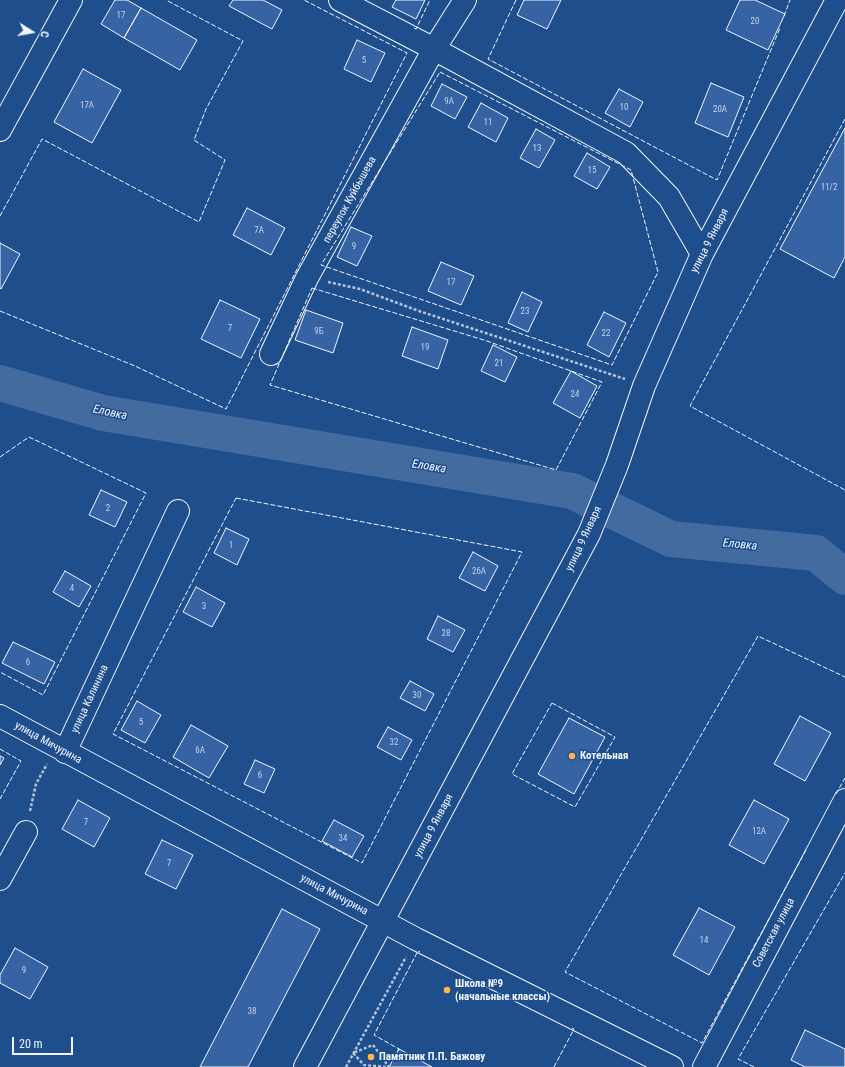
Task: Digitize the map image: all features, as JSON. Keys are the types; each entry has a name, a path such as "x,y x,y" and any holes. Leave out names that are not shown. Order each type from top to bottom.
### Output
{"street":[{"path":"0,130 71,0"},
{"path":"340,0 626,153 669,197 702,254"},
{"name":"переулок Куйбышева","path":"271,354 307,278 434,49 465,0"},
{"name":"улица 9 Января","path":"305,1067 589,534 616,465 644,386 702,254 837,0"},
{"name":"улица Калинина","path":"65,752 178,511"},
{"name":"улица Мичурина","path":"0,716 416,939 672,1067"},
{"name":"Советская улица","path":"704,1067 845,800"},
{"path":"0,879 26,832"}],"path":[{"path":"307,278 360,289 419,311 644,386"},
{"path":"26,832 36,784 48,761 55,755 65,752"},
{"path":"346,1067 416,939"},
{"path":"354,1053 373,1045 388,1067"},
{"path":"354,1053 364,1065 388,1067"}],"building":[{"path":"115,0 127,0 141,8 124,38 101,24"},
{"path":"233,0 263,0 282,10 272,29 229,6"},
{"path":"396,0 425,0 416,19 392,7"},
{"path":"524,0 561,0 547,29 517,15"},
{"path":"740,0 755,0 785,14 768,50 726,30"},
{"path":"141,8 197,40 180,70 124,38"},
{"path":"357,40 385,53 371,82 344,69"},
{"path":"83,69 121,90 92,143 54,122"},
{"path":"711,83 744,97 728,137 695,123"},
{"path":"442,84 467,97 455,119 431,106"},
{"path":"619,89 643,102 630,127 605,113"},
{"path":"481,103 508,118 496,142 468,127"},
{"path":"845,128 845,257 834,278 780,249"},
{"path":"536,129 555,140 539,168 520,158"},
{"path":"587,153 610,167 597,189 574,176"},
{"path":"247,208 285,228 271,255 233,235"},
{"path":"351,227 372,236 357,266 337,257"},
{"path":"0,243 20,254 1,289 0,288"},
{"path":"441,262 474,276 461,305 428,291"},
{"path":"522,292 542,302 528,332 508,323"},
{"path":"220,300 260,319 241,358 201,339"},
{"path":"306,310 343,323 333,353 295,340"},
{"path":"604,312 626,323 609,357 587,345"},
{"path":"412,327 448,340 438,369 402,356"},
{"path":"493,345 517,357 505,382 481,371"},
{"path":"571,371 597,386 580,418 553,403"},
{"path":"101,490 127,502 115,527 89,515"},
{"path":"226,528 249,539 237,565 214,553"},
{"path":"473,552 498,566 485,591 459,578"},
{"path":"65,571 91,586 79,607 53,592"},
{"path":"196,587 225,603 212,627 183,612"},
{"path":"438,616 465,630 453,652 427,639"},
{"path":"13,642 55,662 44,684 2,663"},
{"path":"410,681 434,694 425,711 400,698"},
{"path":"137,701 161,715 145,743 121,730"},
{"path":"800,716 831,733 805,781 774,764"},
{"name":"Котельная","path":"569,718 605,737 574,794 538,774"},
{"path":"191,725 228,746 209,778 173,757"},
{"path":"388,727 412,740 401,760 377,747"},
{"path":"0,756 4,758 0,765"},
{"path":"255,760 275,769 264,793 244,784"},
{"path":"78,800 110,818 94,847 62,829"},
{"path":"754,800 789,819 764,864 729,845"},
{"path":"334,820 364,836 352,857 322,841"},
{"path":"162,840 193,855 176,889 145,874"},
{"path":"699,908 735,927 709,975 673,955"},
{"path":"282,909 320,929 248,1067 200,1067"},
{"path":"15,948 48,967 30,999 0,983 0,975"},
{"path":"805,1030 845,1049 845,1067 805,1067 791,1060"},
{"path":"399,1049 432,1067 389,1067"}],"waterway":[{"name":"Еловка","path":"0,383 103,413 572,491 671,539 816,553 845,577"}],"fence":[{"path":"0,216 42,139 199,222 225,160 194,140 206,109 243,41 166,0"},
{"path":"0,311 135,366 226,409 407,53 304,0"},
{"path":"414,28 416,29 430,0"},
{"path":"516,0 488,59 717,180 780,28"},
{"path":"784,16 790,0"},
{"path":"440,72 631,170 658,272 612,365 321,265 440,72"},
{"path":"845,119 690,406 845,490"},
{"path":"312,288 484,340 602,382 556,470 270,385 312,288"},
{"path":"0,457 29,437 146,493 43,695 0,672"},
{"path":"236,498 522,552 362,863 113,734 236,498"},
{"path":"806,850 702,1043 565,972 758,636 845,677"},
{"path":"552,703 615,737 575,807 512,774 552,703"},
{"path":"0,749 21,761 0,799"},
{"path":"836,794 845,778"},
{"path":"754,1067 738,1059 845,873"},
{"path":"398,1051 399,1049 374,1035 418,951 420,952"},
{"path":"554,1067 574,1029 572,1028"}],"place":[{"name":"Котельная","path":"572,756"},
{"name":"Школа №9 (начальные классы)","path":"447,990"},
{"name":"Памятник П.П. Бажову","path":"371,1057"}]}
